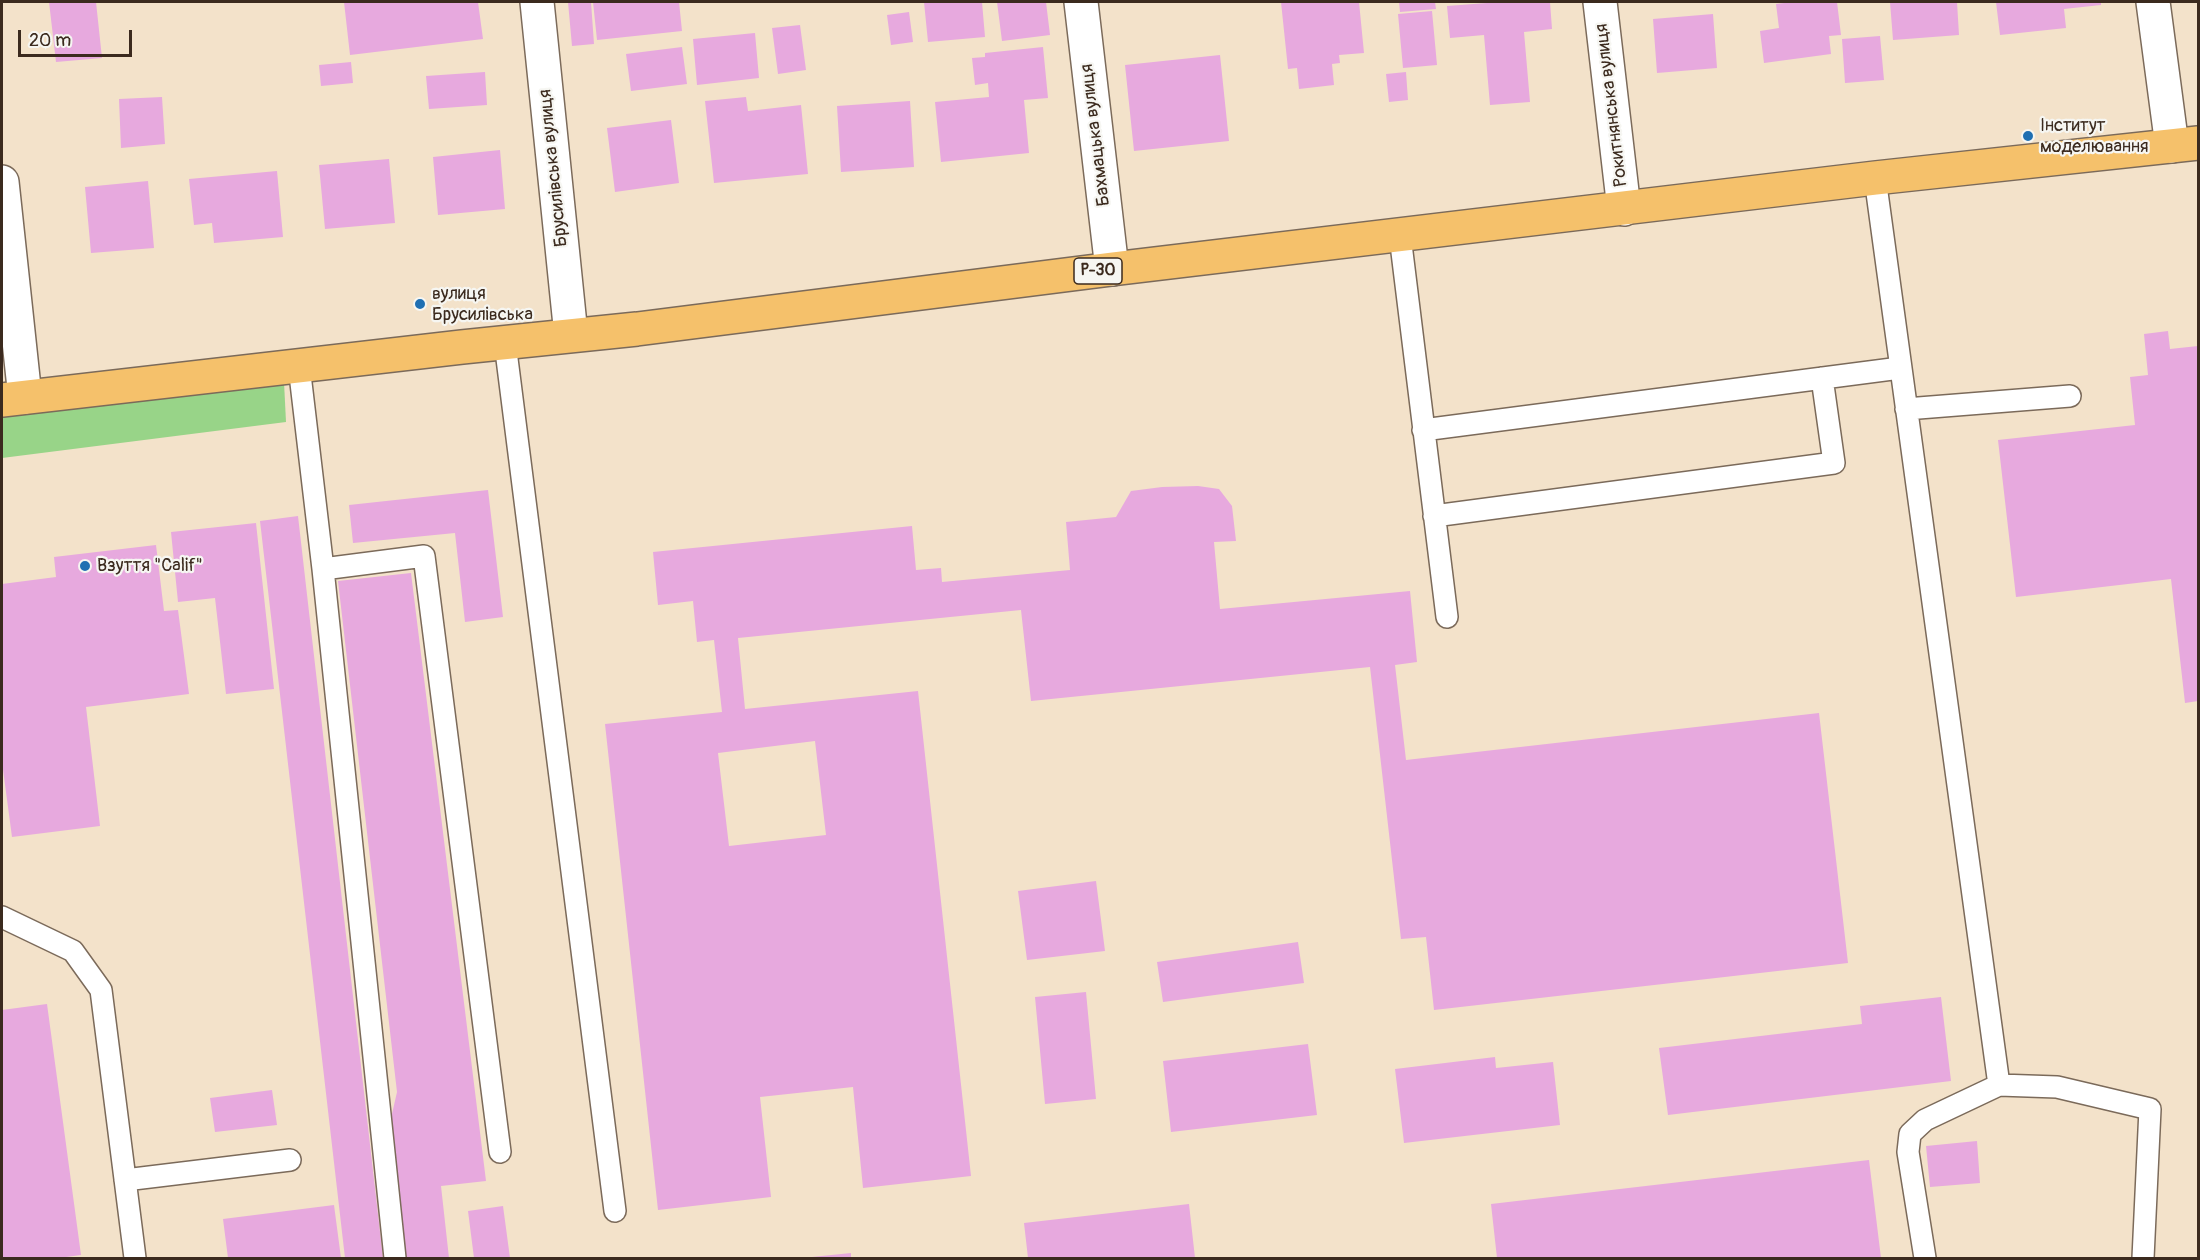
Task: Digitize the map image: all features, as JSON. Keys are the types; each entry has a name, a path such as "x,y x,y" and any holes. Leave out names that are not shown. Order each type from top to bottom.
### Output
{"main road":[{"name":"Р-30","path":"13,399 675,325 1112,269 1875,178 2185,145"}],"street":[{"name":"Брусилівська вулиця","path":"537,2 571,335"},
{"name":"Бахмацька вулиця","path":"1081,2 1112,269"},
{"name":"Рокитнянська вулиця","path":"1600,2 1624,209"},
{"path":"2153,2 2185,145"},
{"path":"2,182 13,399"}],"lane":[{"path":"1875,178 1999,1085"},
{"path":"1400,236 1447,617"},
{"path":"505,343 615,1211"},
{"path":"299,366 323,569 395,1258"},
{"path":"1423,430 1900,368"},
{"path":"1434,516 1834,463 1822,378"},
{"path":"1906,409 2070,396"},
{"path":"323,569 424,556 500,1152"},
{"path":"2,917 73,951 101,990 135,1258"},
{"path":"1925,1258 1908,1152 1910,1134 1926,1120 1999,1085 2057,1087 2150,1110 2143,1258"},
{"path":"125,1180 290,1161"}],"green space":[{"path":"284,382 286,422 2,458 2,417"}],"building":[{"path":"49,2 96,2 102,58 56,62"},
{"path":"344,2 478,2 483,39 350,55"},
{"path":"568,2 591,2 594,44 572,46"},
{"path":"593,2 679,2 682,31 597,40"},
{"path":"924,2 982,2 985,37 928,42"},
{"path":"997,2 1046,2 1050,35 1002,41"},
{"path":"1281,2 1359,2 1364,53 1339,55 1340,63 1332,64 1334,85 1299,89 1297,68 1288,69"},
{"path":"1399,2 1435,2 1436,9 1400,12"},
{"path":"1500,2 1550,2 1552,29 1524,32 1530,102 1490,105 1484,35 1450,38 1447,6"},
{"path":"1837,2 1841,35 1829,36 1831,54 1764,63 1760,31 1779,28 1776,4"},
{"path":"1890,2 1957,2 1959,35 1893,40"},
{"path":"1996,2 2101,2 2101,5 2064,9 2066,28 2000,35"},
{"path":"1432,11 1437,65 1403,68 1398,14"},
{"path":"909,12 913,42 891,45 887,15"},
{"path":"1713,14 1717,68 1657,73 1653,19"},
{"path":"800,25 806,70 778,74 772,28"},
{"path":"755,33 759,78 697,85 693,39"},
{"path":"1880,36 1884,80 1845,83 1842,39"},
{"path":"682,47 687,84 631,91 626,54"},
{"path":"1043,47 1048,98 1024,100 1029,153 941,162 935,102 989,97 988,83 975,85 972,58 985,57 985,53"},
{"path":"1220,55 1229,141 1134,151 1125,65"},
{"path":"351,62 353,83 321,86 319,65"},
{"path":"485,72 487,105 429,109 426,76"},
{"path":"1406,72 1408,100 1389,102 1386,74"},
{"path":"162,97 165,144 121,148 119,99"},
{"path":"746,97 748,111 801,105 808,174 714,183 705,101"},
{"path":"910,101 914,167 841,172 837,106"},
{"path":"671,120 679,183 615,192 607,128"},
{"path":"500,150 505,209 438,215 433,157"},
{"path":"389,159 395,223 325,229 319,165"},
{"path":"277,171 283,237 214,243 212,223 194,225 189,179"},
{"path":"148,181 154,248 91,253 85,187"},
{"path":"2168,331 2170,349 2198,346 2198,701 2185,703 2171,579 2016,597 1998,440 2135,425 2130,377 2148,375 2144,334"},
{"path":"1198,486 1219,489 1232,506 1236,541 1214,542 1220,609 1410,591 1417,662 1395,665 1406,760 1819,713 1848,963 1434,1010 1426,937 1401,939 1370,667 1031,701 1021,610 738,638 745,709 918,691 971,1176 863,1188 853,1087 760,1097 771,1197 658,1210 605,724 722,712 714,640 697,642 693,601 658,605 653,552 912,526 916,570 941,568 942,582 1070,570 1066,522 1116,517 1131,491","holes":["815,741 826,835 729,846 718,753"]},
{"path":"488,490 503,617 465,622 455,533 353,543 349,505"},
{"path":"298,516 383,1258 345,1258 260,521"},
{"path":"256,523 274,689 226,694 215,598 178,602 171,532"},
{"path":"156,545 164,611 178,610 189,694 86,707 100,826 12,837 2,762 2,584 56,577 54,557"},
{"path":"411,573 486,1181 441,1186 449,1258 404,1258 389,1127 397,1092 338,581"},
{"path":"1096,881 1105,951 1027,960 1018,891"},
{"path":"1298,942 1304,983 1163,1002 1157,962"},
{"path":"1086,992 1096,1099 1045,1104 1035,997"},
{"path":"1941,997 1951,1081 1668,1115 1659,1048 1862,1024 1860,1006"},
{"path":"47,1004 81,1255 66,1258 3,1258 2,1010"},
{"path":"1308,1044 1317,1115 1171,1132 1163,1061"},
{"path":"1495,1057 1496,1068 1553,1062 1560,1125 1404,1143 1395,1069"},
{"path":"272,1090 277,1125 215,1132 210,1098"},
{"path":"1977,1141 1980,1183 1930,1187 1926,1146"},
{"path":"1869,1160 1881,1258 1497,1258 1491,1204"},
{"path":"1189,1204 1195,1258 1028,1258 1024,1223"},
{"path":"334,1205 341,1258 228,1258 223,1219"},
{"path":"503,1206 510,1258 474,1258 468,1211"},
{"path":"851,1253 851,1258 812,1257"}],"place":[{"name":"Інститут моделювання","path":"2028,136"},
{"name":"вулиця Брусилівська","path":"420,304"},
{"name":"Взуття \"Calif\"","path":"85,566"}]}
